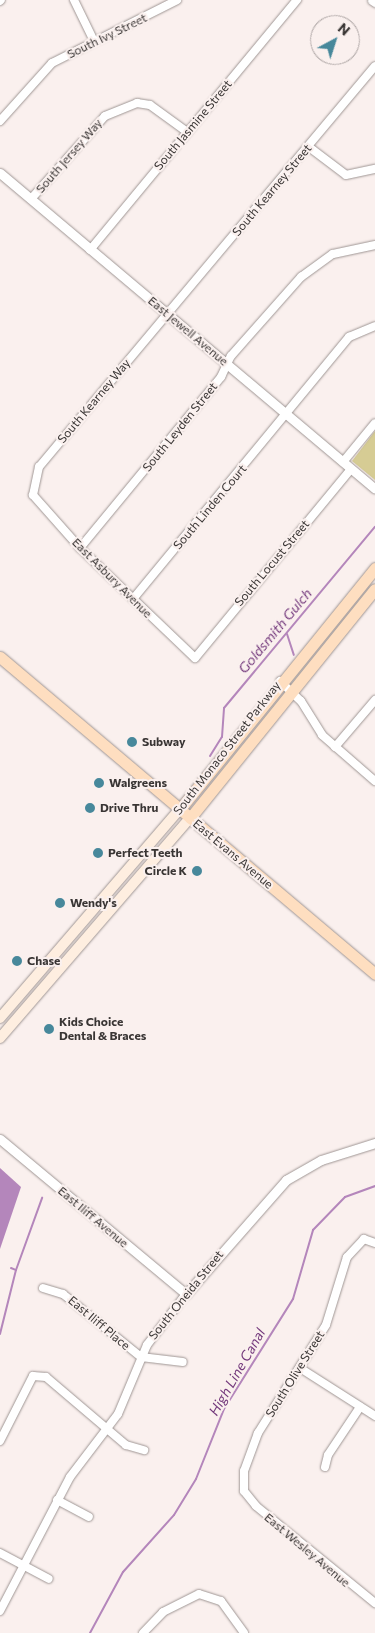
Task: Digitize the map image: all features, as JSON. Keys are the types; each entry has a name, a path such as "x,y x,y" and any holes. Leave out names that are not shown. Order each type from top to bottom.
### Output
{"main road":[{"name":"South Monaco Street Parkway","path":"0,1018 180,810 280,681 375,568"},
{"name":"South Monaco Street Parkway","path":"0,1038 190,818 290,689 375,589"},
{"name":"East Evans Avenue","path":"0,657 375,974"}],"street":[{"path":"74,0 94,39"},
{"name":"South Ivy Street","path":"0,120 41,72 94,39 177,0"},
{"name":"South Jasmine Street","path":"90,250 297,0"},
{"name":"South Kearney Street","path":"167,313 309,147 375,66"},
{"name":"South Jersey Way","path":"31,199 105,116 137,103 150,105 187,132"},
{"path":"309,147 346,175 375,169"},
{"name":"East Jewell Avenue","path":"0,174 375,489"},
{"name":"South Leyden Street","path":"80,548 227,364 316,264 334,254 375,245"},
{"name":"South Kearney Way","path":"33,495 38,467 167,313"},
{"name":"South Linden Court","path":"133,599 287,415 291,405 349,337 375,326"},
{"path":"343,462 375,424"},
{"name":"South Locust Street","path":"195,658 351,469"},
{"name":"East Asbury Avenue","path":"33,495 80,548 195,658"},
{"path":"280,681 290,689 336,747 375,781"},
{"path":"336,747 375,700"},
{"name":"East Iliff Avenue","path":"0,1139 186,1294"},
{"name":"South Oneida Street","path":"0,1611 25,1566 57,1500 125,1402 141,1356 186,1294 286,1180 321,1160 375,1143"},
{"name":"South Olive Street","path":"244,1491 244,1471 253,1444 326,1324 347,1257 364,1239 375,1243"},
{"name":"East Iliff Place","path":"43,1288 63,1294 141,1356 184,1362"},
{"path":"300,1368 375,1416"},
{"path":"0,1440 33,1376 46,1377 126,1445 144,1450"},
{"path":"325,1467 328,1456 360,1407"},
{"name":"East Wesley Avenue","path":"244,1491 256,1506 375,1603"},
{"path":"57,1500 89,1517"},
{"path":"0,1553 49,1579"},
{"path":"143,1633 163,1612 199,1594 221,1601 244,1633"}],"shaded area":[{"path":"375,431 375,480 352,461"},
{"path":"0,1168 21,1187 0,1249"}],"waterway":[{"name":"Goldsmith Gulch","path":"210,756 222,737 224,708 375,527"},
{"path":"287,634 294,655"},
{"name":"High Line Canal","path":"90,1633 123,1572 174,1515 196,1479 224,1409 293,1299 313,1230 345,1197 375,1186"},
{"name":"Goldsmith Gulch","path":"0,1334 16,1270 42,1198"},
{"name":"Goldsmith Gulch","path":"11,1268 16,1270"}],"place":[{"name":"Subway","path":"132,742"},
{"name":"Walgreens","path":"99,783"},
{"name":"Drive Thru","path":"90,808"},
{"name":"Perfect Teeth","path":"98,853"},
{"name":"Circle K","path":"197,871"},
{"name":"Wendy's","path":"60,903"},
{"name":"Chase","path":"17,961"},
{"name":"Kids Choice Dental & Braces","path":"49,1029"}]}
